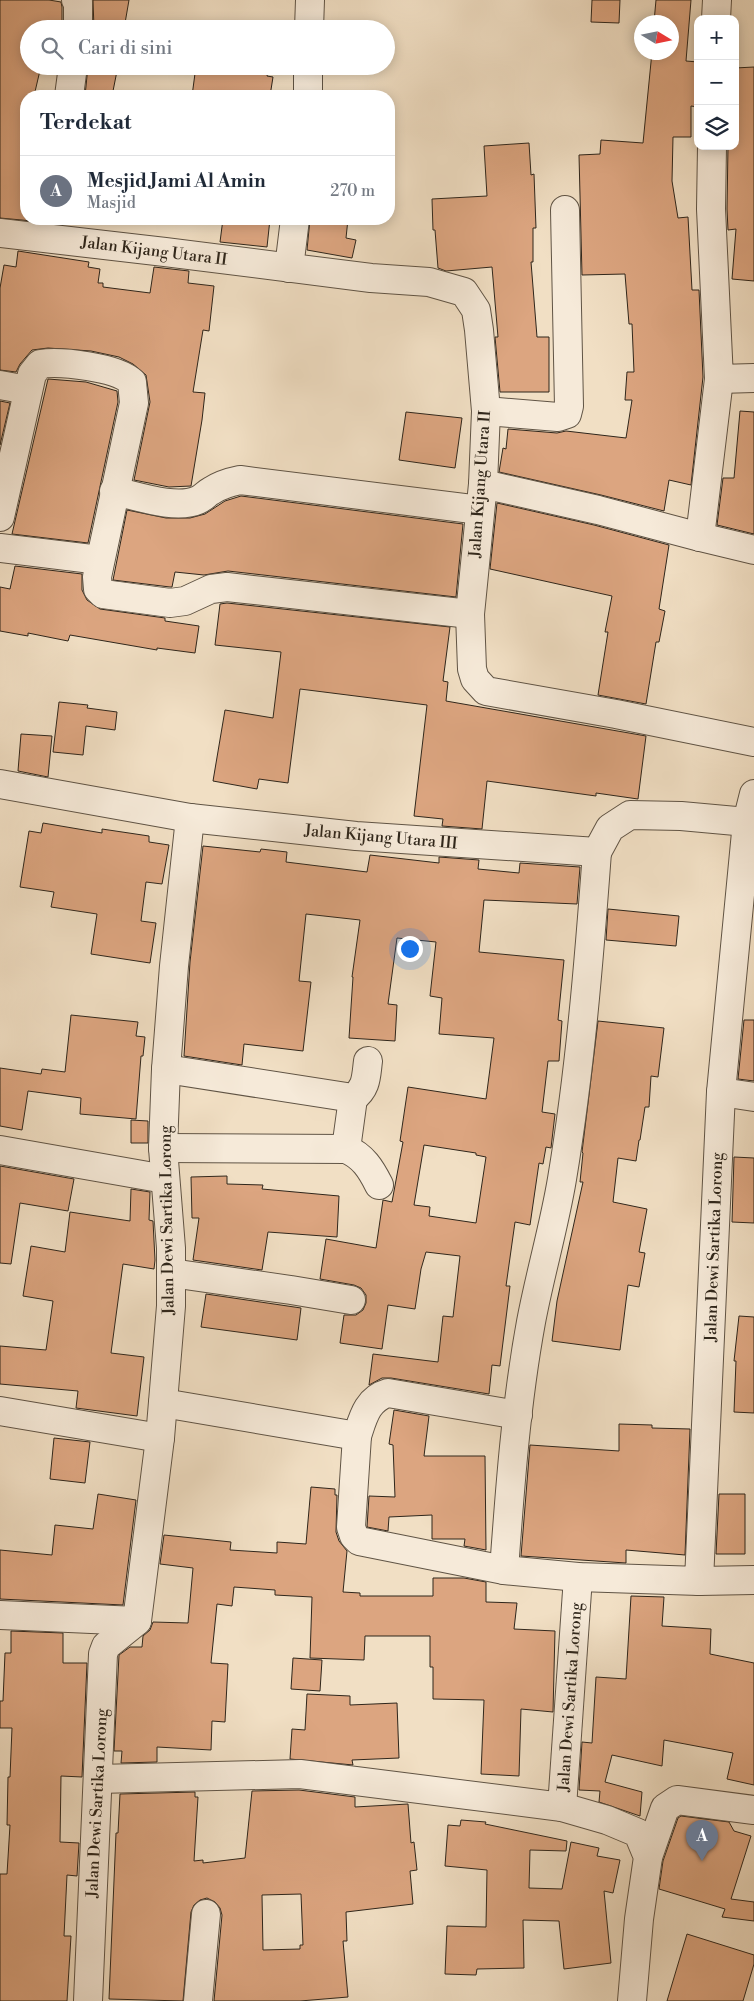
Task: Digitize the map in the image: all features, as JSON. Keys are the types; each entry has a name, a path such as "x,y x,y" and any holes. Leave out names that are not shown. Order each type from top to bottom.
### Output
{"street":[{"path":"76,0 78,2 78,20"},
{"path":"309,20 310,0"},
{"path":"716,15 718,0"},
{"path":"69,90 72,75"},
{"path":"308,75 308,90"},
{"path":"700,537 719,379 711,209 712,150"},
{"path":"486,411 558,417 567,414 569,406 565,210"},
{"path":"289,268 294,225"},
{"name":"Jalan Kijang Utara II","path":"0,233 49,229 289,268 371,278 429,282 464,292 476,310 486,411 482,497 470,614 472,669 475,679 486,691 616,714 754,742"},
{"path":"0,517 32,374 40,364 51,363 104,369 125,376 132,382 134,403 100,560 97,584 98,589 103,594 170,603 185,601 211,589 228,587 470,614"},
{"path":"719,379 754,378"},
{"path":"0,385 28,390"},
{"path":"114,491 157,501 187,504 199,499 212,489 240,480 482,497 598,510 754,550"},
{"path":"0,548 100,560"},
{"name":"Jalan Kijang Utara III","path":"0,784 190,818 356,836 597,852"},
{"name":"Jalan Dewi Sartika Lorong","path":"699,1581 721,1092 747,822 754,794"},
{"path":"504,1570 512,1458 531,1323 562,1180 572,1108 585,993 597,852 610,828 630,815 681,816 747,822"},
{"name":"Jalan Dewi Sartika Lorong","path":"88,2001 103,1654 106,1646 137,1621 160,1438 171,1306 171,1248 163,1148 166,1069 174,966 190,818"},
{"path":"346,1149 353,1098 361,1092 365,1085 368,1061"},
{"path":"166,1069 353,1098"},
{"path":"721,1092 754,1097"},
{"path":"163,1148 346,1149 368,1164 379,1185"},
{"path":"0,1150 165,1179"},
{"path":"171,1273 351,1300"},
{"path":"518,1416 388,1393 379,1395 369,1405 357,1436 351,1527 354,1536 359,1540 504,1570 578,1577 699,1581 754,1580"},
{"path":"163,1403 357,1436"},
{"path":"0,1410 160,1438"},
{"name":"Jalan Dewi Sartika Lorong","path":"578,1577 562,1807 606,1820 638,1833 648,1856"},
{"path":"0,1615 137,1621"},
{"path":"98,1779 300,1774 562,1807"},
{"path":"632,2001 639,1919 648,1856 665,1808 676,1800 754,1810"},
{"path":"198,2001 206,1914"}],"building":[{"path":"0,0 49,0 61,2 62,20 20,20 20,75 39,75 35,90 20,90 20,220 0,218"},
{"path":"93,0 129,0 126,20 94,20"},
{"path":"592,0 620,0 619,23 591,22"},
{"path":"656,0 691,0 686,61 694,62 694,106 691,106 691,137 673,137 672,181 678,218 688,217 692,290 699,290 703,377 691,485 669,480 664,511 499,472 503,448 506,449 508,429 557,433 566,431 626,438 632,400 625,400 627,372 634,372 632,324 629,324 625,274 582,275 579,155 600,154 601,140 643,143 651,60 679,60 679,15 655,15"},
{"path":"754,67 754,281 732,279 736,229 728,230 728,150 739,150 739,68"},
{"path":"87,75 116,75 113,90 86,90"},
{"path":"195,75 267,75 273,77 271,90 193,90"},
{"path":"529,143 531,175 534,174 536,228 533,228 533,262 531,262 537,337 549,337 549,392 500,392 495,337 498,337 492,267 446,271 438,268 435,230 433,230 432,199 487,196 484,146"},
{"path":"222,225 269,225 267,247 220,242"},
{"path":"309,225 347,225 346,238 356,240 352,258 307,250"},
{"path":"18,251 89,262 88,267 100,269 98,283 103,283 103,287 150,293 154,267 189,271 188,283 214,286 209,331 203,330 193,392 205,393 191,486 169,487 134,480 150,402 146,375 133,364 119,357 91,351 48,348 32,350 16,372 0,370 0,288 4,265 16,267"},
{"path":"48,379 86,382 117,391 118,402 88,543 12,534"},
{"path":"0,401 10,403 0,445"},
{"path":"740,411 754,412 754,534 717,525 723,478 734,478"},
{"path":"406,412 462,418 455,468 399,460"},
{"path":"241,496 463,524 456,597 228,571 204,575 175,572 172,587 113,580 127,510 166,518 190,518 205,514 225,501"},
{"path":"497,503 594,525 669,545 659,609 665,611 659,642 656,642 646,704 598,695 608,632 605,632 612,596 490,569"},
{"path":"15,566 82,574 82,590 87,600 100,609 165,618 165,621 199,626 195,653 157,648 157,650 70,635 68,641 28,633 28,636 0,631 0,587 10,589"},
{"path":"227,603 450,627 443,681 448,682 446,701 646,736 638,799 596,793 596,796 487,781 482,829 442,826 443,819 414,816 427,705 300,689 288,783 259,779 257,789 213,781 225,710 273,718 281,652 215,645 220,604"},
{"path":"59,702 88,705 87,708 117,712 115,730 86,726 83,755 53,752"},
{"path":"21,734 52,736 48,777 18,771"},
{"path":"43,823 102,833 102,829 149,836 149,842 169,845 162,884 146,882 141,921 156,923 150,963 91,954 97,914 51,907 54,892 20,887 29,831 41,833"},
{"path":"203,846 260,852 261,849 287,852 286,862 367,872 370,855 439,863 439,857 479,860 478,869 519,873 520,863 580,867 577,904 484,900 479,952 564,960 558,1020 562,1021 559,1061 548,1061 542,1112 555,1114 551,1148 546,1147 543,1164 539,1163 530,1225 515,1222 506,1286 510,1286 500,1366 492,1365 489,1394 391,1378 382,1378 369,1385 373,1354 438,1362 443,1316 453,1317 460,1256 426,1252 421,1269 415,1309 388,1305 382,1349 340,1343 344,1315 356,1315 363,1310 366,1303 366,1295 361,1288 354,1285 320,1279 326,1239 376,1248 383,1200 392,1202 403,1142 400,1141 408,1087 486,1099 494,1038 439,1034 442,998 430,996 436,942 397,938 388,1004 397,1005 395,1041 349,1038 352,977 360,920 306,914 299,981 311,982 303,1051 244,1044 242,1065 184,1056 190,962","holes":["424,1145 476,1153 476,1155 486,1157 476,1223 429,1216 430,1207 414,1205"]},
{"path":"608,909 679,916 676,946 606,940"},
{"path":"71,1015 138,1022 136,1036 145,1037 143,1056 141,1056 136,1119 80,1114 81,1098 28,1091 22,1130 0,1126 0,1068 41,1074 42,1069 65,1072"},
{"path":"744,1020 754,1020 754,1081 738,1079"},
{"path":"598,1021 664,1028 658,1077 651,1076 649,1107 645,1107 636,1161 618,1158 613,1202 647,1209 639,1252 645,1253 639,1287 628,1285 620,1350 552,1341 557,1301 583,1182 580,1182 582,1152"},
{"path":"131,1120 148,1121 148,1143 131,1143"},
{"path":"734,1157 754,1158 754,1223 732,1222"},
{"path":"0,1166 74,1179 68,1211 20,1203 11,1264 0,1263"},
{"path":"227,1176 227,1184 263,1185 262,1189 339,1196 337,1237 268,1232 262,1270 193,1260 199,1218 192,1218 191,1177"},
{"path":"131,1189 150,1192 149,1220 153,1221 154,1269 123,1264 111,1353 144,1357 137,1416 76,1408 78,1391 0,1384 0,1346 46,1350 53,1301 23,1296 31,1246 65,1252 70,1212 130,1221"},
{"path":"206,1294 301,1308 297,1340 201,1327"},
{"path":"739,1316 754,1317 754,1413 734,1412 736,1361 734,1361"},
{"path":"394,1410 429,1416 424,1456 485,1456 486,1550 464,1546 465,1539 432,1539 432,1515 389,1517 388,1531 367,1527 369,1496 395,1497 393,1445 389,1444"},
{"path":"619,1424 652,1425 652,1428 690,1429 685,1555 626,1550 626,1563 521,1556 530,1445 619,1451"},
{"path":"54,1438 90,1442 85,1483 50,1479"},
{"path":"311,1487 335,1489 335,1495 337,1495 336,1532 339,1541 347,1551 343,1592 360,1593 360,1596 433,1596 433,1578 464,1578 486,1582 486,1602 517,1603 514,1629 555,1631 553,1712 521,1709 519,1776 481,1774 484,1700 433,1699 433,1667 430,1667 430,1636 365,1636 364,1660 310,1658 312,1597 275,1595 275,1590 234,1587 232,1606 217,1604 211,1663 228,1664 225,1722 212,1721 211,1750 157,1747 157,1762 121,1763 122,1751 114,1751 119,1655 130,1647 142,1647 143,1636 150,1630 153,1622 188,1623 193,1568 160,1564 164,1535 231,1542 230,1550 277,1553 277,1542 306,1544"},
{"path":"98,1494 136,1500 123,1605 0,1599 0,1550 52,1555 55,1525 93,1529"},
{"path":"719,1494 745,1494 745,1554 716,1554"},
{"path":"631,1596 664,1597 662,1626 711,1629 710,1654 754,1663 754,1785 727,1779 733,1753 664,1740 662,1766 612,1755 605,1782 642,1792 640,1816 599,1802 600,1791 579,1790 582,1742 592,1743 596,1677 626,1679"},
{"path":"11,1631 63,1633 63,1663 87,1663 82,1777 61,1776 60,1842 79,1843 77,1876 67,1875 64,1936 71,1936 67,2001 0,2001 0,1874 7,1874 10,1825 7,1825 8,1777 10,1777 12,1728 0,1728 0,1701 3,1701 5,1653 11,1653"},
{"path":"293,1658 322,1660 320,1691 291,1689"},
{"path":"307,1694 350,1696 350,1705 397,1703 399,1758 352,1760 353,1765 290,1759 292,1729 305,1730"},
{"path":"299,1790 355,1797 355,1807 408,1804 411,1843 414,1842 417,1870 410,1871 413,1904 346,1912 347,1941 343,1941 348,1997 300,2001 214,2001 222,1915 220,1908 215,1902 207,1898 200,1900 194,1905 191,1912 183,2001 109,1999 116,1833 118,1833 120,1794 195,1792 195,1797 198,1797 194,1861 203,1860 203,1863 245,1858 252,1791","holes":["301,1894 303,1945 300,1945 300,1949 263,1950 262,1895"]},
{"path":"681,1816 729,1822 734,1831 751,1836 731,1899 754,1902 754,1921 722,1917 725,1909 659,1889 663,1861 678,1818"},
{"path":"461,1820 486,1822 485,1824 567,1841 566,1851 530,1850 529,1888 562,1889 571,1842 599,1848 597,1856 620,1860 613,1893 604,1891 611,1963 564,1969 559,1921 523,1920 524,1968 477,1969 476,1975 445,1974 447,1926 486,1927 487,1870 445,1866 448,1825 460,1826"},
{"path":"687,1934 754,1955 754,1964 743,2001 667,2001"}],"place":[{"name":"Mesjid Jami Al Amin","path":"702,1861"}]}
